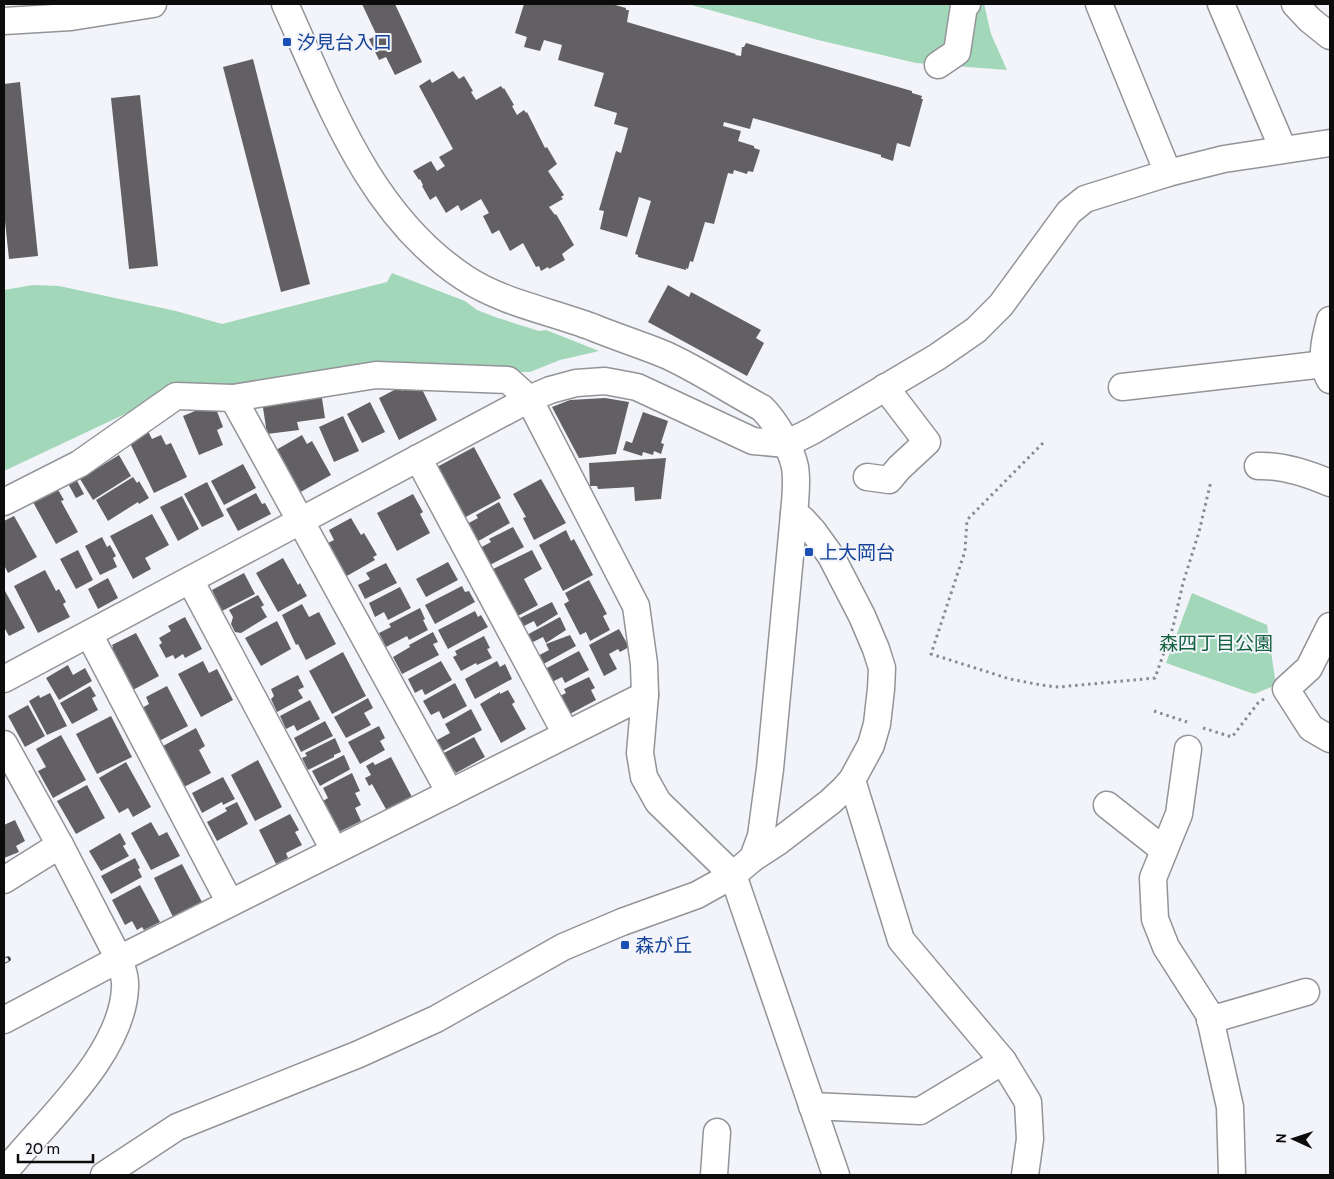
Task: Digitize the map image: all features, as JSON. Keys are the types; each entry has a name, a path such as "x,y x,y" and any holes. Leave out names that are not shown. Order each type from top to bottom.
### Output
{"street":[{"path":"4,21 71,17 153,4"},
{"path":"285,4 339,122 370,180 395,214 439,259 466,278 491,292 561,315 666,356 762,408 773,419 795,464 796,478 769,778 761,836 753,858"},
{"path":"938,65 957,52 964,6 967,4"},
{"path":"1099,4 1168,173"},
{"path":"1221,4 1283,149"},
{"path":"1295,4 1310,20 1330,36"},
{"path":"4,679 529,399 550,390 576,383 605,381 638,387 753,442 786,444 955,346 976,330 1001,305 1069,212 1085,199 1168,173 1224,159 1330,143"},
{"path":"1122,387 1328,372 1324,352 1330,320"},
{"path":"4,502 79,464 176,396 233,398 376,375 508,380 529,399 636,606 644,664 645,695 640,752 644,777 658,802 733,875 836,1175"},
{"path":"867,477 889,480 927,442 886,387"},
{"path":"233,398 299,522 450,793"},
{"path":"418,458 566,734"},
{"path":"1258,466 1268,465 1330,483"},
{"path":"104,1175 178,1127 359,1054 436,1019 563,948 622,922 697,895 733,875 753,858 778,842 830,802 852,780 871,745 877,724 882,668 862,616 831,556 813,531 802,519 794,514"},
{"path":"190,580 334,850"},
{"path":"1330,626 1309,668 1278,692 1311,728 1330,739"},
{"path":"89,634 230,903"},
{"path":"4,1020 119,959 645,695"},
{"path":"1192,737 1179,814 1153,878 1155,919 1166,947 1209,1014 1230,1107 1232,1175"},
{"path":"4,744 60,845 119,959 125,987 123,1007 111,1040 77,1088 4,1173"},
{"path":"852,780 900,940 1003,1061 1028,1102 1030,1139 1025,1175"},
{"path":"1107,804 1164,850"},
{"path":"4,880 60,845"},
{"path":"1210,1020 1306,992"},
{"path":"812,1106 920,1111 1003,1061"},
{"path":"714,1175 717,1132"}],"path":[{"path":"1043,443 967,520 965,551 931,654 1010,679 1041,686 1059,687 1155,678 1173,627 1211,481"},
{"path":"1154,712 1187,722 1192,737 1232,737 1258,703 1278,692"}],"green space":[{"path":"688,4 984,4 991,34 1007,70 916,63 818,40"},
{"path":"392,273 465,301 477,310 498,318 539,331 546,330 599,351 560,360 530,372 352,369 235,387 174,391 4,471 4,290 33,285 59,286 176,311 222,324 387,282"},
{"name":"森四丁目公園","path":"1192,593 1267,625 1276,685 1254,694 1166,663"}],"building":[{"path":"362,4 395,4 422,62 395,75 386,57 379,60 369,39 377,36"},
{"path":"524,4 612,4 629,10 627,22 735,55 741,56 742,47 746,43 912,91 912,93 922,96 921,99 923,99 910,147 897,143 893,161 881,157 881,155 753,118 750,129 724,122 723,126 741,131 738,141 760,150 753,172 748,171 747,174 734,170 733,174 728,173 714,224 705,222 693,262 690,261 688,269 638,257 635,254 651,201 639,197 627,237 600,229 604,211 599,210 616,151 621,153 628,128 614,124 617,113 594,106 604,73 558,60 562,45 544,40 540,51 524,47 527,37 515,33"},
{"path":"253,59 310,284 281,292 223,67"},
{"path":"453,71 459,79 464,76 476,100 501,86 504,88 514,105 512,106 517,115 524,110 527,112 545,148 547,147 557,164 548,171 564,195 561,197 563,199 549,207 556,214 574,245 562,254 565,260 549,269 548,267 541,271 539,266 536,267 523,243 510,251 499,230 492,234 483,216 489,213 481,199 461,211 458,205 446,213 436,196 430,200 420,179 413,171 431,161 437,171 445,166 439,157 453,149 419,86 430,79 432,83"},
{"path":"20,82 38,256 9,259 4,212 4,84"},
{"path":"140,95 158,266 129,269 111,98"},
{"path":"668,285 689,297 691,292 761,330 756,338 764,343 747,376 648,322"},
{"path":"415,384 420,385 437,420 399,440 379,398 400,387 402,391"},
{"path":"321,392 325,418 297,422 299,430 267,434 262,401"},
{"path":"605,398 629,402 616,454 579,458 552,407 570,400"},
{"path":"370,402 385,432 362,443 347,414"},
{"path":"207,406 215,406 223,427 217,430 223,445 199,455 183,416"},
{"path":"643,412 668,421 661,443 664,444 661,454 654,451 653,455 643,452 642,456 623,450 626,441 632,443"},
{"path":"343,416 359,451 334,462 319,427"},
{"path":"147,429 152,439 161,435 166,445 171,443 187,477 154,493 128,439"},
{"path":"302,435 307,444 312,441 331,475 297,494 277,457 280,455 276,450"},
{"path":"474,447 501,498 462,519 437,467"},
{"path":"119,455 131,476 93,500 80,479"},
{"path":"666,458 661,499 635,501 634,487 598,489 597,486 590,486 589,463"},
{"path":"243,464 256,488 224,505 211,481"},
{"path":"74,475 84,494 76,498 66,480"},
{"path":"133,477 137,483 139,481 149,498 139,504 138,502 108,521 96,500"},
{"path":"541,479 566,523 534,540 523,518 526,517 513,494"},
{"path":"207,482 224,516 202,527 184,494"},
{"path":"57,488 64,500 61,501 78,532 56,544 33,502"},
{"path":"256,493 262,504 265,503 271,514 238,531 226,509"},
{"path":"413,494 423,512 420,514 430,533 397,551 377,513"},
{"path":"182,496 199,529 178,541 160,507"},
{"path":"499,502 510,523 475,543 465,525 478,518 476,515"},
{"path":"152,514 169,545 145,558 151,569 133,579 110,536"},
{"path":"14,516 37,557 8,573 4,565 4,521"},
{"path":"351,518 361,535 364,533 377,555 373,557 375,560 345,577 326,544 334,540 329,530"},
{"path":"513,527 524,547 488,566 478,549 491,542 489,539"},
{"path":"566,530 571,541 574,539 593,575 563,591 539,545"},
{"path":"102,537 107,547 110,545 116,556 113,558 117,567 100,575 85,546"},
{"path":"78,550 93,580 76,589 60,559"},
{"path":"532,550 542,569 524,579 538,605 512,619 491,570"},
{"path":"283,558 298,585 300,583 307,596 278,612 256,573"},
{"path":"448,562 458,580 426,597 416,579"},
{"path":"386,563 397,583 365,599 358,585 370,579 366,573"},
{"path":"45,570 56,591 59,589 66,602 63,604 70,617 38,633 14,586"},
{"path":"244,573 255,594 222,611 212,590"},
{"path":"108,578 118,598 98,609 88,589"},
{"path":"589,580 607,614 603,616 610,630 590,641 586,632 580,635 564,604 569,601 565,593"},
{"path":"462,586 465,592 469,591 475,602 435,624 425,605"},
{"path":"400,587 411,608 388,620 384,612 375,617 369,603"},
{"path":"4,589 25,628 9,636 4,627"},
{"path":"258,595 264,605 261,607 267,617 241,633 235,632 231,624 233,617 229,610"},
{"path":"552,602 558,614 537,627 534,621 518,629 514,621"},
{"path":"302,604 309,617 319,612 336,644 306,660 298,644 296,645 282,615"},
{"path":"420,608 428,630 409,640 407,636 386,647 379,633 391,627 389,624"},
{"path":"475,611 478,617 481,615 488,627 448,649 438,630"},
{"path":"185,617 202,649 185,658 183,654 175,659 173,655 166,658 159,645 162,643 159,638 171,631 168,626"},
{"path":"560,617 566,630 546,643 543,637 527,645 523,637"},
{"path":"277,621 291,649 261,666 245,638"},
{"path":"619,629 629,647 620,652 618,649 609,654 617,669 604,676 589,645"},
{"path":"433,632 438,642 433,644 439,655 402,674 393,657 410,647 409,645"},
{"path":"136,633 159,676 129,692 107,650 113,647 112,645"},
{"path":"570,635 576,646 538,667 534,658 549,650 546,644"},
{"path":"484,636 490,648 487,649 492,658 477,665 476,663 461,671 453,657 457,655 455,651"},
{"path":"579,651 589,670 565,683 562,677 550,683 545,669"},
{"path":"343,652 366,696 332,714 309,671"},
{"path":"203,661 209,673 217,669 233,700 201,717 178,674"},
{"path":"441,661 452,680 425,695 422,689 415,693 408,679"},
{"path":"497,661 500,667 505,664 512,679 475,699 465,679"},
{"path":"68,665 73,675 85,668 92,681 59,700 46,678"},
{"path":"298,675 304,687 298,690 303,698 277,712 271,699 274,696 271,689"},
{"path":"589,677 595,688 591,690 596,700 568,715 558,697 566,693 564,689"},
{"path":"455,683 467,706 443,719 439,711 431,715 423,701"},
{"path":"90,686 96,696 92,698 98,710 72,724 60,703"},
{"path":"167,686 188,726 159,741 142,708 149,704 146,697"},
{"path":"508,690 515,702 512,704 526,729 501,743 480,704 500,692 500,694"},
{"path":"50,693 67,726 47,735 29,701 39,695 40,698"},
{"path":"368,698 373,708 364,713 371,725 346,738 334,717"},
{"path":"310,700 320,719 297,731 294,725 286,729 280,716"},
{"path":"28,705 45,736 25,747 8,716"},
{"path":"471,709 482,730 443,751 437,740 450,733 445,724"},
{"path":"111,716 132,757 97,774 76,734"},
{"path":"325,721 333,736 301,752 294,738"},
{"path":"379,726 385,738 380,741 385,750 360,764 348,742"},
{"path":"196,728 205,746 199,750 211,773 184,787 163,746"},
{"path":"61,735 86,780 53,798 38,771 46,767 36,749"},
{"path":"474,737 485,757 456,773 454,770 451,772 442,754"},
{"path":"335,738 341,752 308,770 302,758 307,756 305,753"},
{"path":"344,755 350,769 320,786 312,771"},
{"path":"391,757 412,797 387,811 372,784 369,786 365,778 371,775 366,766 373,762 375,765"},
{"path":"258,760 282,807 255,821 231,775"},
{"path":"126,762 151,807 133,817 128,808 119,813 99,778"},
{"path":"352,773 360,791 355,793 361,805 355,808 361,821 339,832 323,801 328,798 323,788"},
{"path":"223,777 235,799 223,805 222,802 202,813 192,793"},
{"path":"87,785 105,818 76,834 57,801"},
{"path":"237,802 248,824 217,841 207,822 227,811 225,808"},
{"path":"290,814 299,830 295,832 302,845 286,853 288,858 276,864 259,830"},
{"path":"15,820 25,841 16,846 19,852 4,858 4,825"},
{"path":"151,822 159,836 167,832 180,856 151,870 131,833"},
{"path":"120,833 126,844 123,846 129,856 101,871 89,851"},
{"path":"135,858 142,877 111,894 101,876"},
{"path":"182,864 202,902 173,917 154,878"},
{"path":"140,885 160,922 144,930 142,927 137,930 132,921 125,925 112,900"}],"railway":[{"path":"4,961 8,959"}],"place":[{"name":"汐見台入口","path":"287,42"},
{"name":"上大岡台","path":"809,552"},
{"name":"森が丘","path":"625,945"}]}
